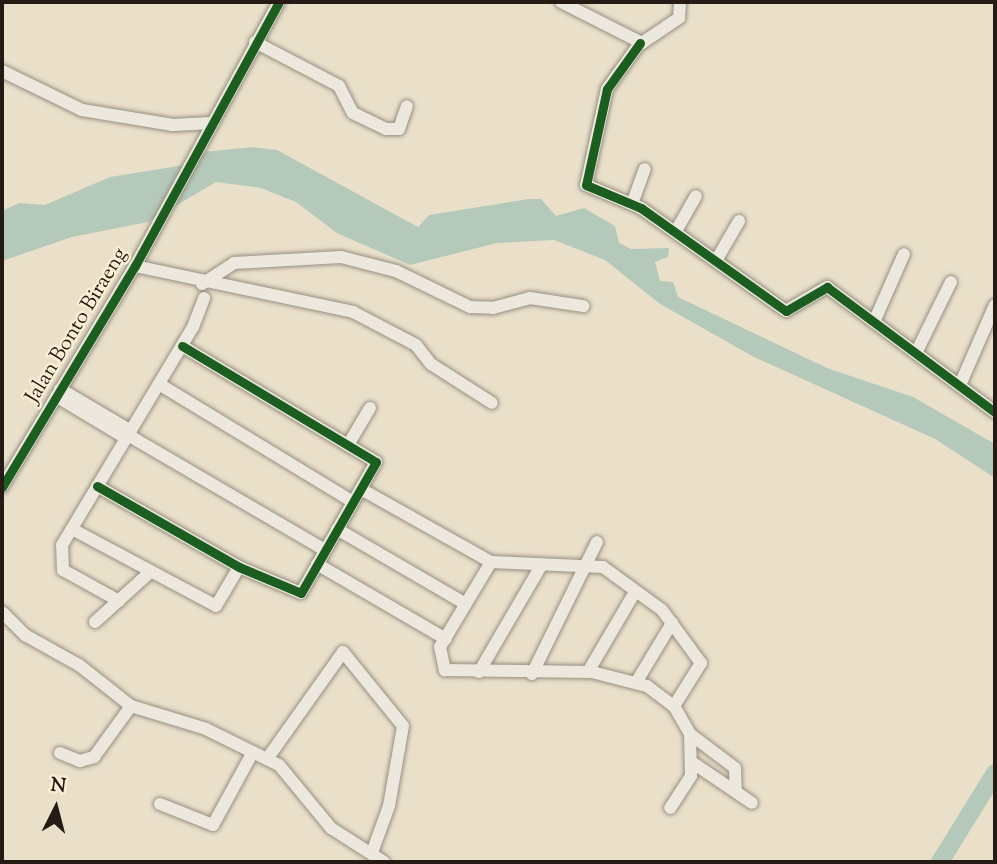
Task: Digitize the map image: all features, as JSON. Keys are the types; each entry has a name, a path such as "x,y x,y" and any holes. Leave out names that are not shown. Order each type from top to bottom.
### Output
{"street":[{"name":"Jalan Bonto Biraeng","path":"2,487 135,266 192,155 279,2"},
{"path":"561,2 640,43"},
{"path":"680,2 679,18 640,43 607,89 586,185 632,204 676,231 786,311 827,287 995,412"},
{"path":"255,42 339,86 353,113 386,129 399,129 407,106"},
{"path":"2,71 82,110 173,125 211,123"},
{"path":"632,204 645,169"},
{"path":"676,231 696,197"},
{"path":"717,259 739,221"},
{"path":"874,322 904,254"},
{"path":"202,284 234,263 341,257 397,271 470,307 492,308 530,298 583,306"},
{"path":"135,266 202,284 353,312 416,345 431,363 492,403"},
{"path":"916,353 951,282"},
{"path":"119,601 63,570 62,545 182,346 204,298"},
{"path":"960,385 995,306"},
{"path":"97,486 239,567 301,593 376,462 182,346"},
{"path":"159,384 353,502"},
{"path":"58,392 325,550"},
{"path":"348,445 370,408"},
{"path":"361,489 491,562 541,566 590,564 635,592 672,623 701,663 674,706"},
{"path":"72,529 149,573 216,606 239,567"},
{"path":"338,529 467,604"},
{"path":"532,674 590,564 597,542"},
{"path":"491,562 440,647 445,670 532,674 588,673 637,681 674,706 690,734 734,768 736,791"},
{"path":"317,564 446,639"},
{"path":"479,672 541,566"},
{"path":"95,622 149,573"},
{"path":"588,673 635,592"},
{"path":"2,612 25,635 79,665 131,706 267,759 296,779 331,828 373,850 384,862"},
{"path":"637,681 672,623"},
{"path":"267,759 342,652 403,726 389,806 373,850"},
{"path":"60,753 80,761 94,757 131,706"},
{"path":"670,808 693,763 690,734"},
{"path":"160,804 214,825 253,752"},
{"path":"693,763 752,803"}],"shaded area":[{"path":"253,147 277,150 418,227 429,215 528,199 541,199 556,216 584,208 615,226 619,243 631,249 669,248 668,257 655,262 660,281 673,282 678,297 827,368 913,397 995,444 995,478 935,439 752,356 660,304 605,260 554,240 497,243 410,265 337,233 296,202 261,188 216,182 148,222 72,237 2,261 2,211 19,203 45,205 110,177 185,165 202,152"}],"waterway":[{"path":"940,862 995,773"}],"cycle path":[{"path":"2,487 135,266 279,2"},
{"path":"640,43 607,89 586,185 641,208 786,311 827,287 995,412"},
{"path":"97,486 239,567 301,593 376,462 182,346"}]}
